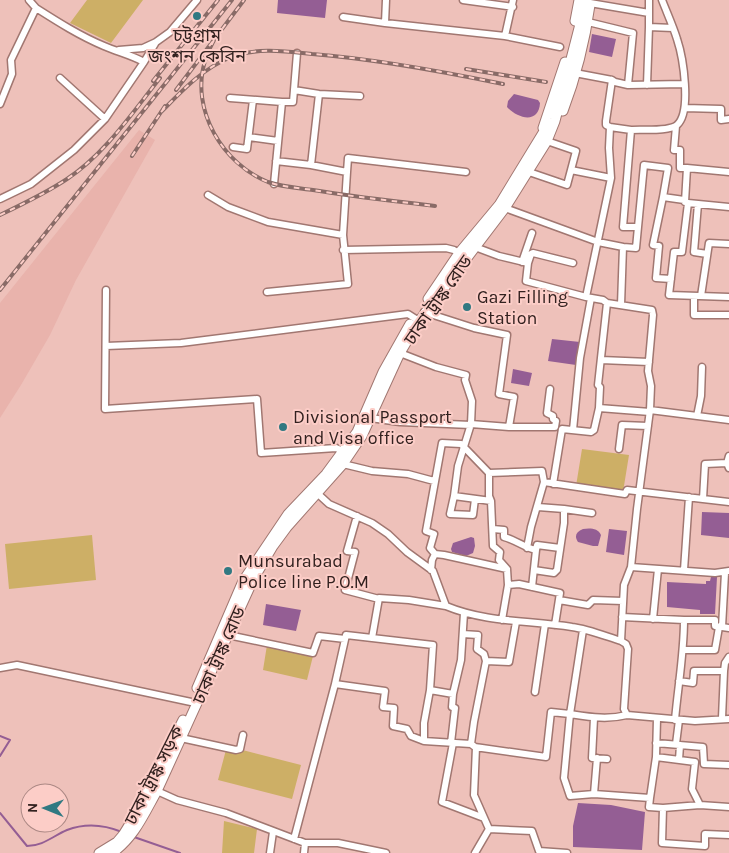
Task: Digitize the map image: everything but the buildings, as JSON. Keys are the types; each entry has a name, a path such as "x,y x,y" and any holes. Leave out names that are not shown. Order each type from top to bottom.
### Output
{"main road":[{"path":"545,140 575,23 579,0"},
{"name":"ঢাকা ট্রাঙ্ক রোড","path":"463,255 475,247 505,208 528,172 545,140 558,108 580,24 589,1"},
{"name":"ঢাকা ট্রাঙ্ক রোড","path":"112,853 121,850 140,823 157,791 253,580 273,546 316,493 343,464 362,436 416,320 560,119 570,92 588,22 589,1"},
{"name":"ঢাকা ট্রাঙ্ক সড়ক","path":"99,853 118,842 150,786 191,702 224,624 253,565 288,514 326,474 357,432 383,372 416,320"}],"street":[{"path":"29,0 36,8 69,30 105,47 117,50 144,62"},
{"path":"117,50 143,48 156,42 170,32 197,0"},
{"path":"385,23 386,0"},
{"path":"463,0 513,4 506,36"},
{"path":"647,85 649,0"},
{"path":"612,80 606,125 631,130 666,129 676,126 681,120 685,108 678,41 662,0"},
{"path":"589,1 649,12"},
{"path":"0,104 12,74 11,60 36,8"},
{"path":"343,17 506,36 560,47"},
{"path":"588,22 633,32 628,85"},
{"path":"649,27 673,28"},
{"path":"0,199 31,184 74,150 106,119 156,42"},
{"path":"230,98 293,102 297,53"},
{"path":"575,73 628,85 684,84"},
{"path":"60,78 106,119"},
{"path":"294,90 319,94 360,96"},
{"path":"311,165 319,94"},
{"path":"233,148 247,149 253,100"},
{"path":"274,184 282,102"},
{"path":"685,108 721,109 721,120 729,119"},
{"path":"676,126 674,150 680,150 680,168 729,172"},
{"path":"573,430 580,358 589,298 611,178 610,127"},
{"path":"631,130 623,227 638,228"},
{"path":"249,137 278,141"},
{"path":"528,172 567,185 576,151 545,140"},
{"path":"266,292 348,284 343,250 343,235 348,158 466,172"},
{"path":"276,161 347,172"},
{"path":"505,208 598,242 636,248 644,165 668,168 653,245 659,246 656,278 671,279"},
{"path":"687,168 682,252 674,252 670,295 729,297"},
{"path":"571,170 611,178"},
{"path":"208,195 228,207 268,222 343,235"},
{"path":"663,197 698,204 729,207"},
{"path":"698,204 694,252 707,254"},
{"path":"532,233 525,262 526,281 603,300 607,303 652,310 648,371 651,386 650,411 631,567 624,585 621,641"},
{"path":"729,244 709,243 694,315 729,315"},
{"path":"475,247 499,256 525,262"},
{"path":"621,305 623,247"},
{"path":"343,250 433,248 454,250 463,255"},
{"path":"525,262 532,253 573,263"},
{"path":"106,290 106,408 257,399 261,453 336,448 343,451"},
{"path":"553,484 562,430 593,432 599,408 600,387 598,386 607,303"},
{"path":"425,308 474,328 507,335 499,394 514,397 509,427"},
{"path":"106,346 180,342 408,314 416,320"},
{"path":"400,353 436,367 466,375 465,380 472,401 471,424 458,466 450,514 473,515 475,499"},
{"path":"601,360 649,362"},
{"path":"697,416 701,396 702,367"},
{"path":"370,418 400,422 555,427 556,421 553,420 553,416 547,413 550,389"},
{"path":"599,408 650,411 729,420"},
{"path":"619,449 622,425 648,426"},
{"path":"502,620 508,585 507,569 499,560 500,552 493,546 491,501 489,496 490,473 461,444 442,443 426,531 434,534 430,548 435,554 507,569"},
{"path":"703,499 705,464 728,462"},
{"path":"343,464 372,471 408,474 434,481"},
{"path":"490,473 542,471 544,482 527,548"},
{"path":"544,482 625,494 626,490 729,502"},
{"path":"316,493 329,504 372,523 431,570"},
{"path":"454,496 491,501"},
{"path":"684,570 689,498"},
{"path":"538,507 592,512"},
{"path":"534,570 554,573 556,570 564,523 564,510"},
{"path":"357,516 347,550 355,552 345,590 379,599 410,600 446,606 464,614 516,622 573,627 621,641 626,644 628,649 624,708 627,716"},
{"path":"493,529 504,530 504,537 516,540 527,548 536,550"},
{"path":"532,587 537,545 560,548"},
{"path":"435,554 431,570 446,606"},
{"path":"631,567 715,574 727,572 723,627 715,650 684,650"},
{"path":"653,619 658,569"},
{"path":"508,585 520,584 560,594 556,625"},
{"path":"372,638 379,599"},
{"path":"559,600 588,605 593,600 623,601"},
{"path":"464,614 461,660 453,694 452,707 455,708 452,743 442,802 484,818"},
{"path":"622,617 715,620 715,626 723,627"},
{"path":"679,760 677,720 679,681 684,650 684,620"},
{"path":"486,661 509,662 516,622"},
{"path":"535,692 544,624"},
{"path":"583,630 570,714 564,778 570,796 594,794 650,798"},
{"path":"228,634 314,653 319,636 345,639"},
{"path":"463,634 478,635 476,649 484,654 486,661 474,722 474,794 489,829"},
{"path":"294,839 336,684 346,635 433,645 430,690 424,723 424,741"},
{"path":"336,684 385,691 383,707 394,708 393,726 407,729 411,736 424,741 474,745 546,757 551,712 594,718 627,716 695,721 725,719 721,706 726,694 724,672 725,663 729,656"},
{"path":"0,668 18,665 191,702"},
{"path":"679,681 693,683 694,671 724,672"},
{"path":"430,690 453,694"},
{"path":"594,718 592,758 607,759"},
{"path":"656,719 656,758 649,807 663,808 700,805 729,807"},
{"path":"181,738 218,747 240,749 244,731"},
{"path":"656,743 703,746 704,764 729,765"},
{"path":"594,794 597,758"},
{"path":"656,758 695,762 692,789 700,805"},
{"path":"157,791 184,802 226,813 305,843 338,843 355,850 386,853"},
{"path":"663,808 662,843 705,846 706,834 729,835"},
{"path":"474,853 489,829"},
{"path":"489,829 532,831 539,851 567,853"},
{"path":"270,853 273,832"},
{"path":"304,853 305,843"},
{"path":"677,844 677,853"}],"shaded area":[{"path":"87,0 143,0 111,43 70,23"},
{"path":"278,0 327,0 325,18 277,13"},
{"path":"592,34 616,39 612,57 589,52"},
{"path":"514,94 538,100 540,103 539,110 536,114 532,117 522,117 507,107 508,101"},
{"path":"139,130 155,140 76,280 50,335 0,418 0,303"},
{"path":"552,339 580,342 576,365 548,361"},
{"path":"513,369 532,373 529,386 511,383"},
{"path":"582,449 629,455 623,492 576,486"},
{"path":"702,512 729,513 729,538 701,535"},
{"path":"583,529 594,529 600,533 598,546 578,542 576,534"},
{"path":"609,529 627,531 624,555 606,552"},
{"path":"92,535 96,580 9,589 5,544"},
{"path":"471,537 474,538 475,546 473,553 466,556 452,552 453,543"},
{"path":"711,577 717,577 715,614 700,614 700,610 667,607 667,582 706,584 706,581 710,581"},
{"path":"266,604 301,610 296,631 263,625"},
{"path":"267,645 313,656 307,680 263,670"},
{"path":"227,746 301,765 292,799 218,780"},
{"path":"578,803 611,805 645,812 642,850 573,847 573,826"},
{"path":"224,821 257,829 254,853 222,853"}],"waterway":[{"path":"0,736 10,740 0,756"},
{"path":"0,813 27,846 33,846 67,830 81,826 102,826 122,832"},
{"path":"134,837 180,853"}],"railway":[{"path":"153,81 218,0"},
{"path":"0,290 232,0"},
{"path":"176,90 244,0"},
{"path":"214,40 206,58 202,80 202,98 206,116 224,149 252,174 268,182 285,186 435,206"},
{"path":"161,112 192,82 210,68 229,58 259,51 291,52 384,62 503,84"},
{"path":"466,69 546,82"},
{"path":"0,215 51,189 94,158 160,78"},
{"path":"132,156 165,106"}],"place":[{"name":"চট্টগ্রাম জংশন কেবিন","path":"197,16"},
{"name":"Gazi Filling Station","path":"467,307"},
{"name":"Divisional Passport and Visa office","path":"283,427"},
{"name":"Munsurabad Police line P.O.M","path":"228,571"}]}
